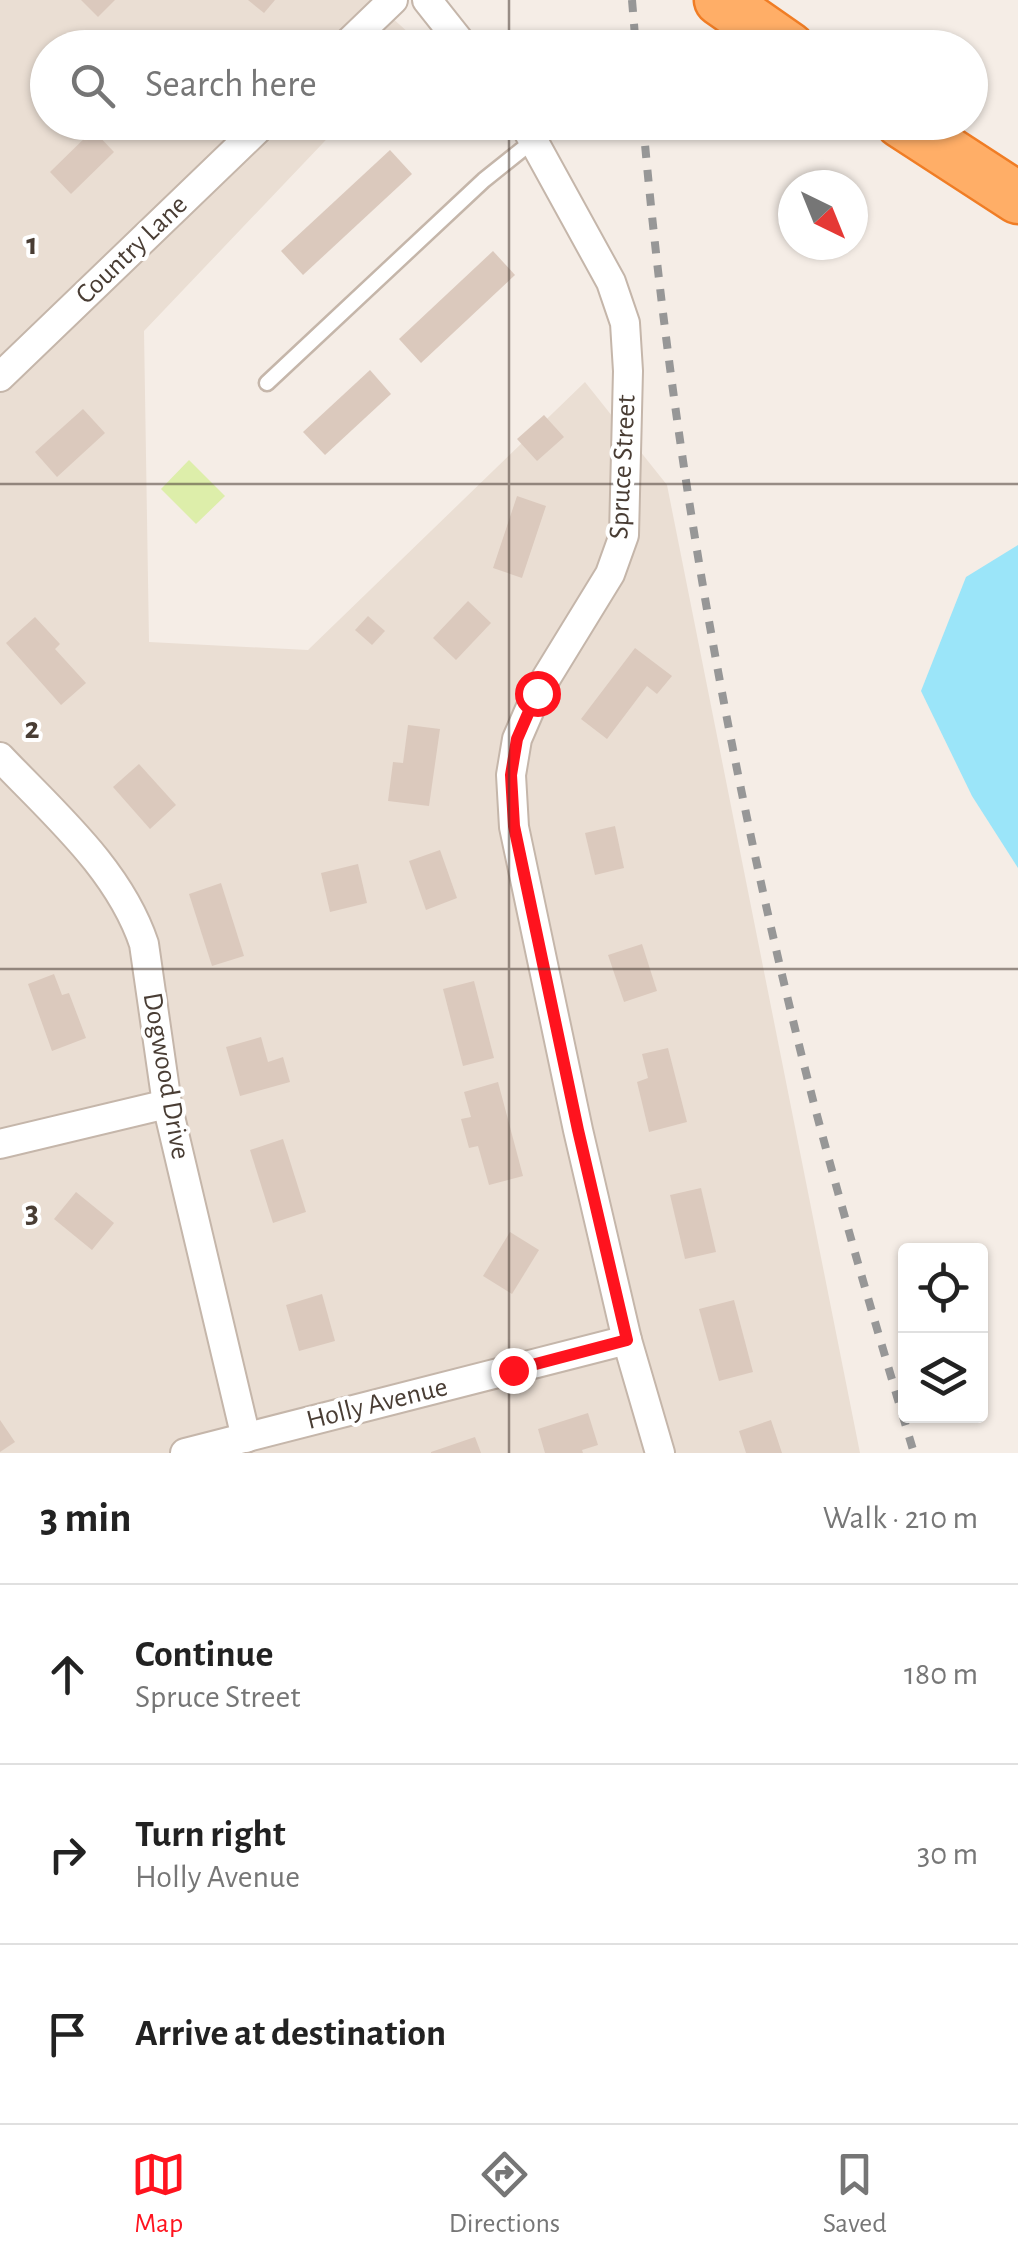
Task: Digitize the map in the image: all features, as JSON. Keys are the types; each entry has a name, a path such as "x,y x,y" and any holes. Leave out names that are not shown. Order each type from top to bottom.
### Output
{"highway":[{"path":"720,0 763,30"},
{"path":"929,140 1018,198"}],"street":[{"path":"361,30 392,0"},
{"path":"427,0 451,30"},
{"name":"Country Lane","path":"0,376 246,140"},
{"name":"Spruce Street","path":"533,140 611,282 625,323 628,371 624,536 610,574 537,693 517,739 511,775 514,826 627,1340 660,1453"},
{"name":"Dogwood Drive","path":"0,757 72,832 118,890 140,932 166,1104 246,1438"},
{"path":"0,1144 166,1104"},
{"name":"Holly Avenue","path":"185,1453 627,1340"}],"lane":[{"path":"267,383 484,180 520,140"}],"shaded area":[{"path":"0,0 372,0 406,30 30,30 30,140 326,140 144,331 149,642 308,650 585,382 667,485 860,1453 0,1453"}],"green space":[{"path":"189,460 225,496 196,524 161,489"}],"water":[{"path":"1018,545 1018,868 972,796 921,691 966,577"}],"building":[{"path":"81,0 115,0 98,17"},
{"path":"248,0 275,0 264,13"},
{"path":"83,140 103,140 114,152 71,194 50,172"},
{"path":"390,150 412,174 303,275 281,251"},
{"path":"493,251 515,275 421,363 399,339"},
{"path":"370,370 391,394 325,455 303,432"},
{"path":"83,409 105,433 57,477 35,452"},
{"path":"544,415 564,437 537,461 517,439"},
{"path":"517,496 546,506 522,578 493,568"},
{"path":"468,601 491,623 456,660 433,638"},
{"path":"368,616 385,631 372,645 355,630"},
{"path":"35,617 60,644 55,649 86,683 61,705 6,643"},
{"path":"635,648 672,676 657,694 647,686 607,739 581,719"},
{"path":"408,725 440,729 429,806 388,801 393,762 403,763"},
{"path":"139,764 176,805 150,829 113,787"},
{"path":"615,826 624,868 595,875 585,833"},
{"path":"440,850 457,898 426,910 409,861"},
{"path":"358,864 367,903 330,912 321,873"},
{"path":"221,883 244,956 212,966 189,894"},
{"path":"642,944 657,991 624,1002 608,955"},
{"path":"54,974 62,995 69,993 86,1038 52,1051 28,984"},
{"path":"474,981 494,1058 463,1066 443,989"},
{"path":"261,1037 268,1062 283,1057 290,1082 240,1096 226,1047"},
{"path":"668,1048 687,1122 649,1132 637,1082 648,1078 642,1054"},
{"path":"498,1082 523,1176 489,1185 478,1146 469,1148 461,1119 471,1117 464,1092"},
{"path":"283,1139 306,1212 273,1223 250,1150"},
{"path":"701,1188 716,1252 685,1259 670,1195"},
{"path":"76,1192 114,1223 92,1250 54,1219"},
{"path":"510,1232 539,1250 512,1294 483,1276"},
{"path":"322,1294 335,1341 299,1351 286,1305"},
{"path":"734,1300 753,1372 719,1381 699,1309"},
{"path":"588,1413 598,1445 582,1450 583,1453 545,1453 538,1429"},
{"path":"0,1420 15,1442 0,1452"},
{"path":"771,1420 782,1453 746,1453 739,1431"},
{"path":"475,1437 481,1453 431,1453 431,1452"}],"railway":[{"path":"632,0 634,30"},
{"path":"645,140 688,494 756,862 814,1104 914,1453"}],"route":[{"path":"513,1370 627,1340 514,826 511,775 517,739 537,693"}]}
